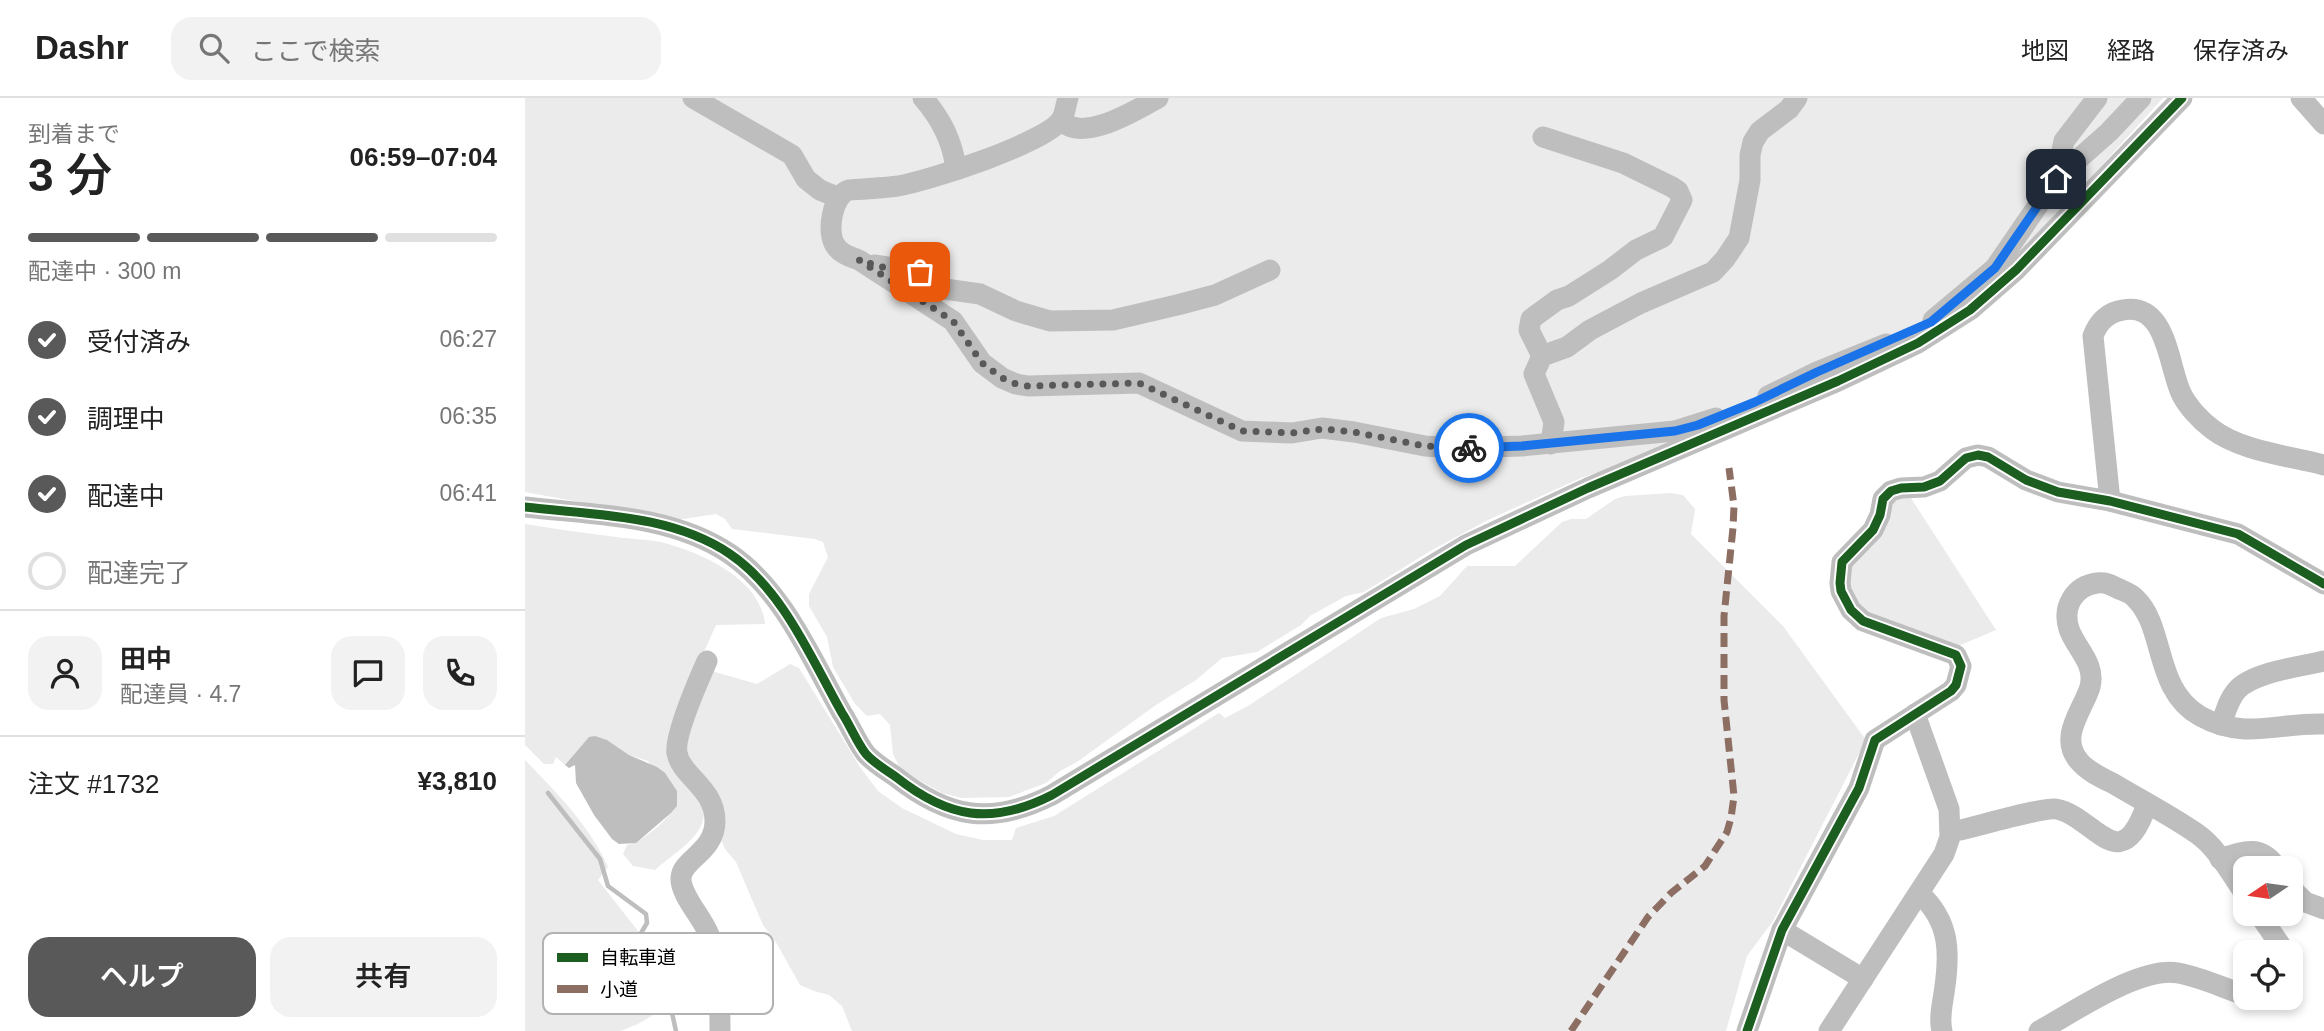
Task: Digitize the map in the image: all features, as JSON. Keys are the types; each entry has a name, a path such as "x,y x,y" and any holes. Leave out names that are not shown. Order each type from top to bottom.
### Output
{"street":[{"path":"693,98 792,155 806,180 837,197"},
{"path":"923,98 947,132 956,168"},
{"path":"1068,98 1061,120 1038,136 996,157 898,186 842,192 837,197 831,229 835,246 843,254 859,260 882,267 920,272 938,288 980,294 1016,311 1050,321 1113,320 1215,295 1270,270"},
{"path":"1061,120 1066,125 1085,130 1158,98"},
{"path":"1551,444 1554,422 1534,374 1542,356 1567,347 1590,330 1641,303 1713,272 1739,238 1750,180 1753,142 1760,131 1789,108 1797,98"},
{"path":"2056,179 2064,141 2097,98"},
{"path":"859,260 953,321 982,363 1002,378 1016,384 1139,383 1242,431 1292,433 1322,429 1354,432 1425,446 1455,448 1551,444 1675,431 1698,425 1755,402 1931,322 1995,268 2056,179 2109,132 2141,98"},
{"path":"525,507 637,520 688,532 730,554 764,583 866,754 920,796 951,810 976,814 1028,808 1466,545 1588,488 1838,381 1918,343 1970,310 2016,270 2182,98"},
{"path":"2301,98 2324,124"},
{"path":"1542,356 1529,330 1531,319 1557,300 1569,296 1610,270 1636,250 1663,237 1682,200 1678,191 1672,187 1623,163 1543,137"},
{"path":"2109,501 2093,337 2104,319 2113,312 2125,309 2145,312 2158,326 2182,394 2196,414 2213,430 2236,443 2324,465"},
{"path":"1747,1031 1782,930 1859,788 1875,740 1951,691 1956,685 1961,666 1959,658 1949,651 1858,618 1847,603 1840,583 1842,562 1873,530 1884,499 1891,491 1924,487 1940,481 1966,458 1977,455 1988,457 2026,480 2047,488 2238,534 2324,584"},
{"path":"2233,877 2197,833 2097,775 2078,760 2071,741 2073,724 2090,686 2090,669 2070,631 2066,613 2072,596 2088,584 2105,582 2134,597 2146,613 2167,678 2181,699 2198,715 2243,731 2324,724"},
{"path":"706,661 676,751 680,761 705,791 715,819 714,831 707,847 683,869 680,876 685,893 708,933"},
{"path":"2221,725 2232,696 2249,680 2324,661"},
{"path":"1829,1031 1944,854 1950,837 1949,809 1915,714"},
{"path":"1950,830 2053,808 2073,816 2102,838 2113,841 2124,839 2133,833 2147,804"},
{"path":"2220,859 2256,851 2265,856"},
{"path":"1919,893 1929,902 1948,943 1948,968 1940,1017 1942,1031"},
{"path":"2303,900 2324,909"},
{"path":"1782,930 1863,979"},
{"path":"2039,1031 2151,973 2176,972 2233,991"}],"shaded area":[{"path":"525,98 2163,98 2006,271 1925,334 1624,464 1581,478 1488,520 1432,550 1364,592 1346,596 1310,616 1301,625 1257,652 1222,658 1196,680 1046,783 1009,797 962,798 942,793 901,770 893,754 890,725 880,714 867,716 855,704 833,667 827,637 809,606 809,594 828,557 823,542 732,529 725,519 716,514 677,520 525,492"},
{"path":"1671,493 1683,495 1695,509 1691,534 1783,626 1866,740 1773,921 1747,956 1726,1031 852,1031 842,1006 829,995 800,985 773,939 773,933 769,933 763,925 736,862 725,849 684,756 696,699 708,670 757,684 790,664 799,668 860,767 878,791 902,808 956,834 983,840 1012,840 1016,828 1054,816 1219,713 1225,718 1248,706 1381,618 1414,609 1440,596 1467,566 1515,566 1562,522 1586,519 1615,499"},
{"path":"1909,495 1996,630 1956,647 1862,611 1847,580 1848,564 1888,500"},
{"path":"525,524 655,541 692,552 740,580 761,608 765,624 716,625 687,690 672,746 698,788 704,812 702,823 692,839 655,870 633,866 623,854 627,845 648,835 677,806 648,761 629,755 607,740 583,744 565,765 556,757 553,764 544,764 525,745"},
{"path":"595,736 657,767 665,773 677,791 677,806 636,843 619,844 612,839 594,815 576,783 575,765 569,768 565,765 589,737"},
{"path":"525,760 549,784 592,837 608,867 598,880 639,933 543,933 543,1014 655,1014 620,1031 525,1031"}],"waterway":[{"path":"548,793 600,859 608,886 646,914 647,923 641,933"},
{"path":"672,1014 676,1031"}],"marked path":[{"path":"1571,1031 1648,917 1671,893 1705,866 1727,832 1731,818 1734,796 1724,700 1724,616 1734,506 1729,468"}],"cycle path":[{"path":"525,507 631,518 683,531 730,554 749,569 781,606 869,757 915,791 952,809 990,814 1009,811 1052,795 1466,545 1588,488 1838,381 1918,343 1970,310 2016,270 2182,98"},
{"path":"1747,1031 1782,930 1859,788 1875,740 1951,691 1956,685 1961,666 1956,655 1863,621 1851,610 1841,591 1842,562 1873,530 1883,499 1891,491 1924,487 1940,481 1966,458 1978,455 1988,457 2026,480 2058,492 2110,501 2238,534 2324,584"}],"way so far":[{"path":"920,272 882,267 859,260 953,321 982,363 1002,378 1016,384 1139,383 1242,431 1292,433 1322,429 1354,432 1425,446 1469,448"}],"route":[{"path":"1469,448 1522,446 1675,431 1698,425 1755,402 1817,372 1885,344 1931,322 1995,268 2056,179"}]}
